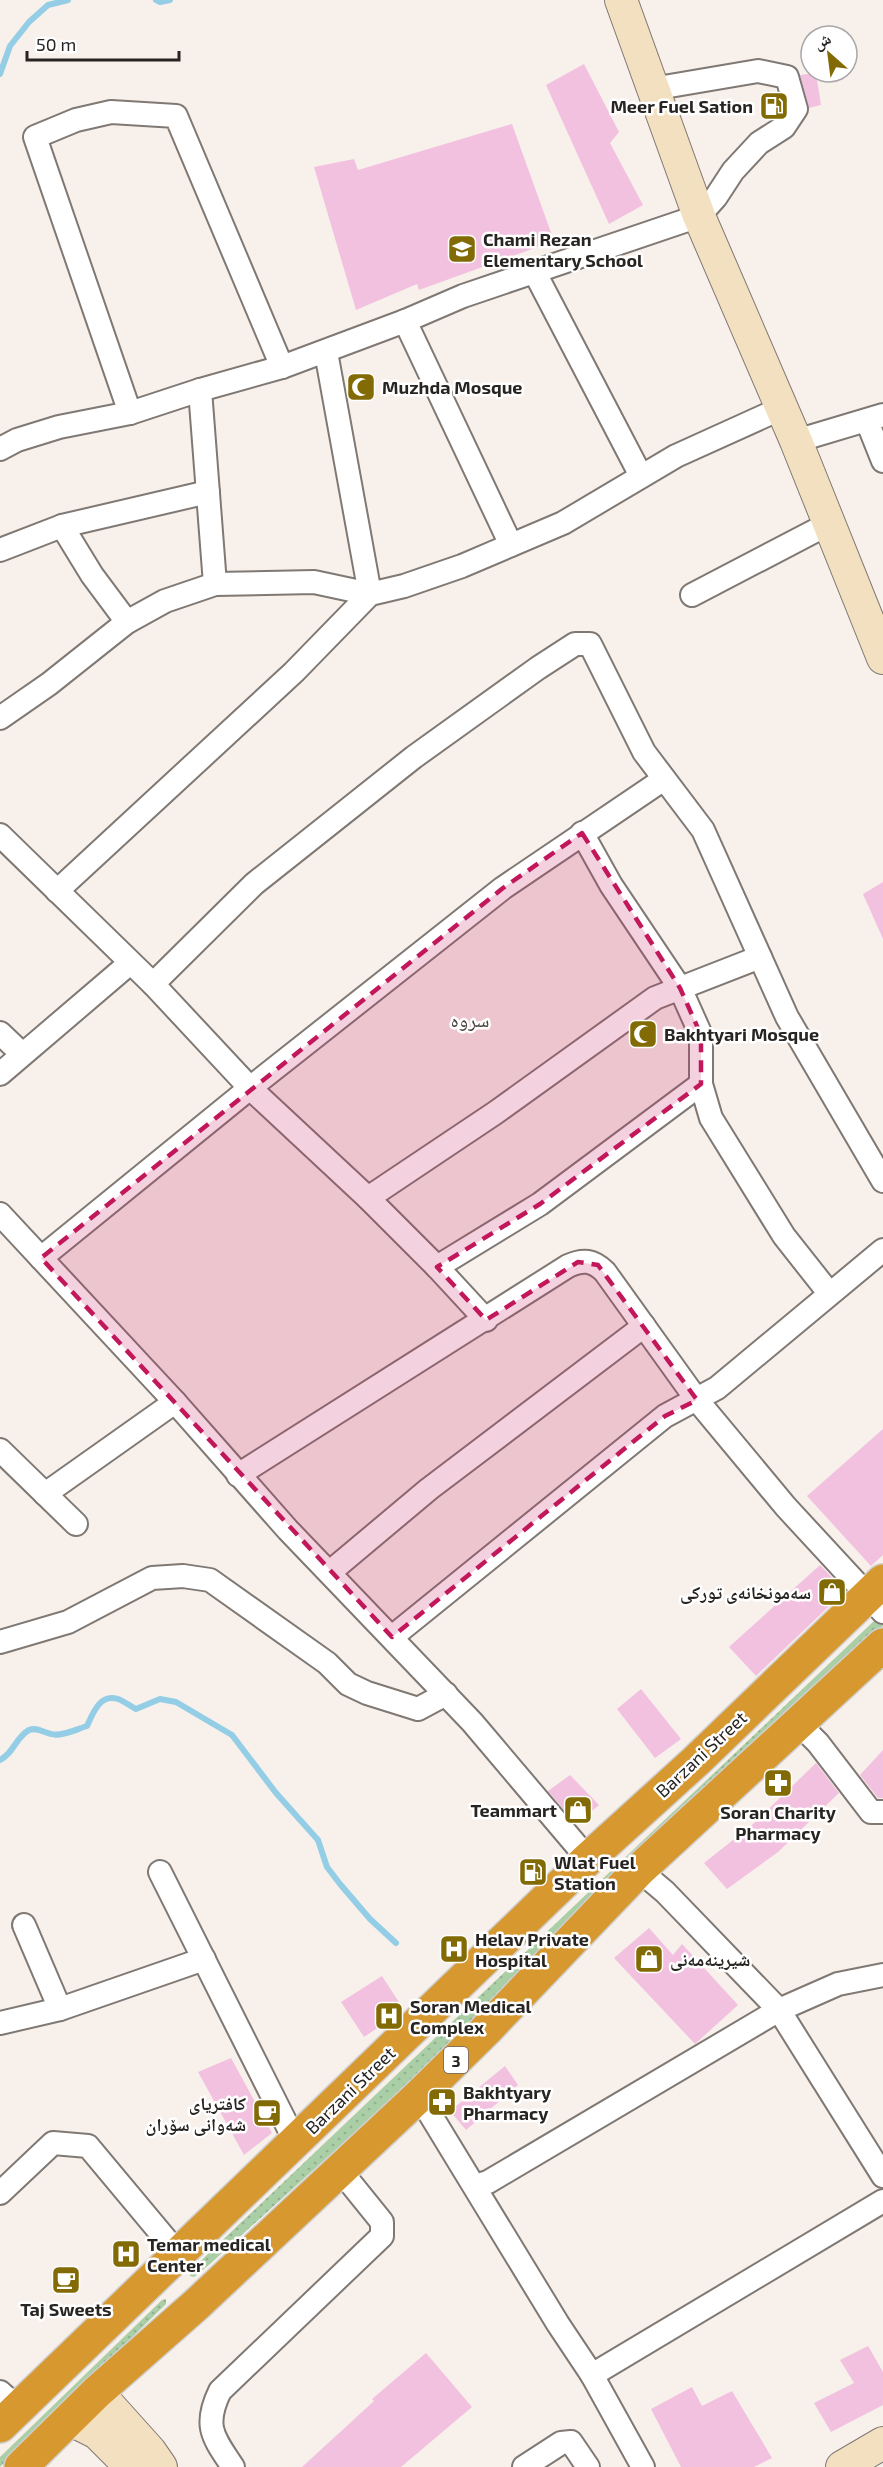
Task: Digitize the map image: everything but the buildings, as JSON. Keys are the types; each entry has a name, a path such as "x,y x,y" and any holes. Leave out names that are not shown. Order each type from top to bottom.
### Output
{"highway":[{"name":"Barzani Street","path":"6,2408 170,2263 588,1859 878,1596"},
{"name":"3","path":"21,2467 97,2392 197,2304 419,2096 639,1870 883,1645"},
{"path":"170,2263 197,2304"}],"street":[{"path":"621,0 699,216 796,441 883,658"},
{"path":"0,449 17,440 59,427 130,413 282,367 326,352 463,296 699,216 716,197 733,171 759,143 784,127 796,109 787,77 758,71 652,90"},
{"path":"130,413 35,137 76,120 111,112 176,116 282,367"},
{"path":"534,272 641,476"},
{"path":"405,321 511,544"},
{"path":"326,352 370,594"},
{"path":"200,390 215,584"},
{"path":"0,717 65,672 127,622 165,601 215,584 314,582 370,594 414,583 462,566 563,523 676,456 782,408"},
{"path":"796,441 875,418 883,460"},
{"path":"0,550 62,526 208,492"},
{"path":"692,596 830,523"},
{"path":"62,526 92,575 127,622"},
{"path":"57,891 294,672 370,594"},
{"path":"153,984 254,884 414,757 575,644 591,644 644,752 703,830 787,1017 883,1181"},
{"path":"41,1258 250,1088 503,888 664,779"},
{"path":"582,833 611,885 680,988 701,1035 701,1084 711,1118 784,1236 829,1293"},
{"path":"0,835 153,984 250,1088 368,1198 486,1320"},
{"path":"368,1198 495,1113 655,998 760,957"},
{"path":"0,1074 130,963"},
{"path":"0,1033 22,1054"},
{"path":"437,1267 540,1204 701,1084"},
{"path":"0,1214 175,1402 288,1530 472,1722 588,1859"},
{"path":"392,1636 665,1416 717,1388 883,1250"},
{"path":"238,1475 568,1266 588,1261 598,1265 605,1272 697,1400 786,1507 878,1596"},
{"path":"330,1572 429,1489 644,1326"},
{"path":"45,1494 175,1402"},
{"path":"0,1450 76,1524"},
{"path":"0,1642 68,1622 152,1578 183,1576 210,1581 327,1663 348,1684 367,1693 418,1709 446,1695"},
{"path":"798,1723 818,1743 871,1812 883,1812"},
{"path":"639,1870 665,1892 779,2010 883,2176"},
{"path":"160,1872 296,2143"},
{"path":"24,1924 60,2009"},
{"path":"0,2023 60,2009 204,1959"},
{"path":"475,2186 498,2176 779,2010 838,1984 883,1976"},
{"path":"419,2096 558,2324 592,2375 643,2467"},
{"path":"0,2193 53,2143 88,2146 170,2263"},
{"path":"233,2467 212,2429 211,2410 220,2391 382,2236 382,2222 340,2170"},
{"path":"592,2375 883,2201"},
{"path":"97,2392 150,2451 161,2467"},
{"path":"69,2419 97,2433 131,2467"},
{"path":"524,2467 561,2443 571,2442 588,2467"},
{"path":"842,2467 883,2443"}],"highlighted area":[{"path":"582,833 680,988 701,1035 701,1084 540,1204 437,1267 486,1320 578,1262 598,1265 697,1400 665,1416 392,1637 41,1258 503,888"}],"green space":[{"path":"882,1618 883,1626 729,1771 400,2091 210,2264 194,2277 190,2276 190,2271 875,1620"},
{"path":"166,2299 166,2304 0,2467 0,2457 162,2300"}],"waterway":[{"path":"0,74 10,46 29,22 48,5 68,0"},
{"path":"156,0 160,2 170,0"},
{"path":"0,1760 29,1730 37,1729 59,1734 87,1726 98,1705 106,1699 118,1699 136,1709 160,1699 176,1702 232,1735 276,1793 318,1840 327,1867 340,1884 370,1919 396,1943"}],"place":[{"name":"Meer Fuel Sation","path":"774,106"},
{"name":"Chami Rezan Elementary School","path":"462,249"},
{"name":"Muzhda Mosque","path":"361,387"},
{"name":"Bakhtyari Mosque","path":"643,1034"},
{"name":"سەمونخانەی تورکی","path":"832,1592"},
{"name":"Soran Charity Pharmacy","path":"778,1783"},
{"name":"Teammart","path":"578,1810"},
{"name":"Wlat Fuel Station","path":"533,1872"},
{"name":"Helav Private Hospital","path":"454,1949"},
{"name":"شیرینەمەنی","path":"649,1959"},
{"name":"Soran Medical Complex","path":"389,2016"},
{"name":"Bakhtyary Pharmacy","path":"442,2102"},
{"name":"کافتریای شەوانی سۆران","path":"267,2113"},
{"name":"Temar medical Center","path":"126,2254"},
{"name":"Taj Sweets","path":"66,2280"}],"district":[{"name":"سروە","path":"470,1019"}]}
